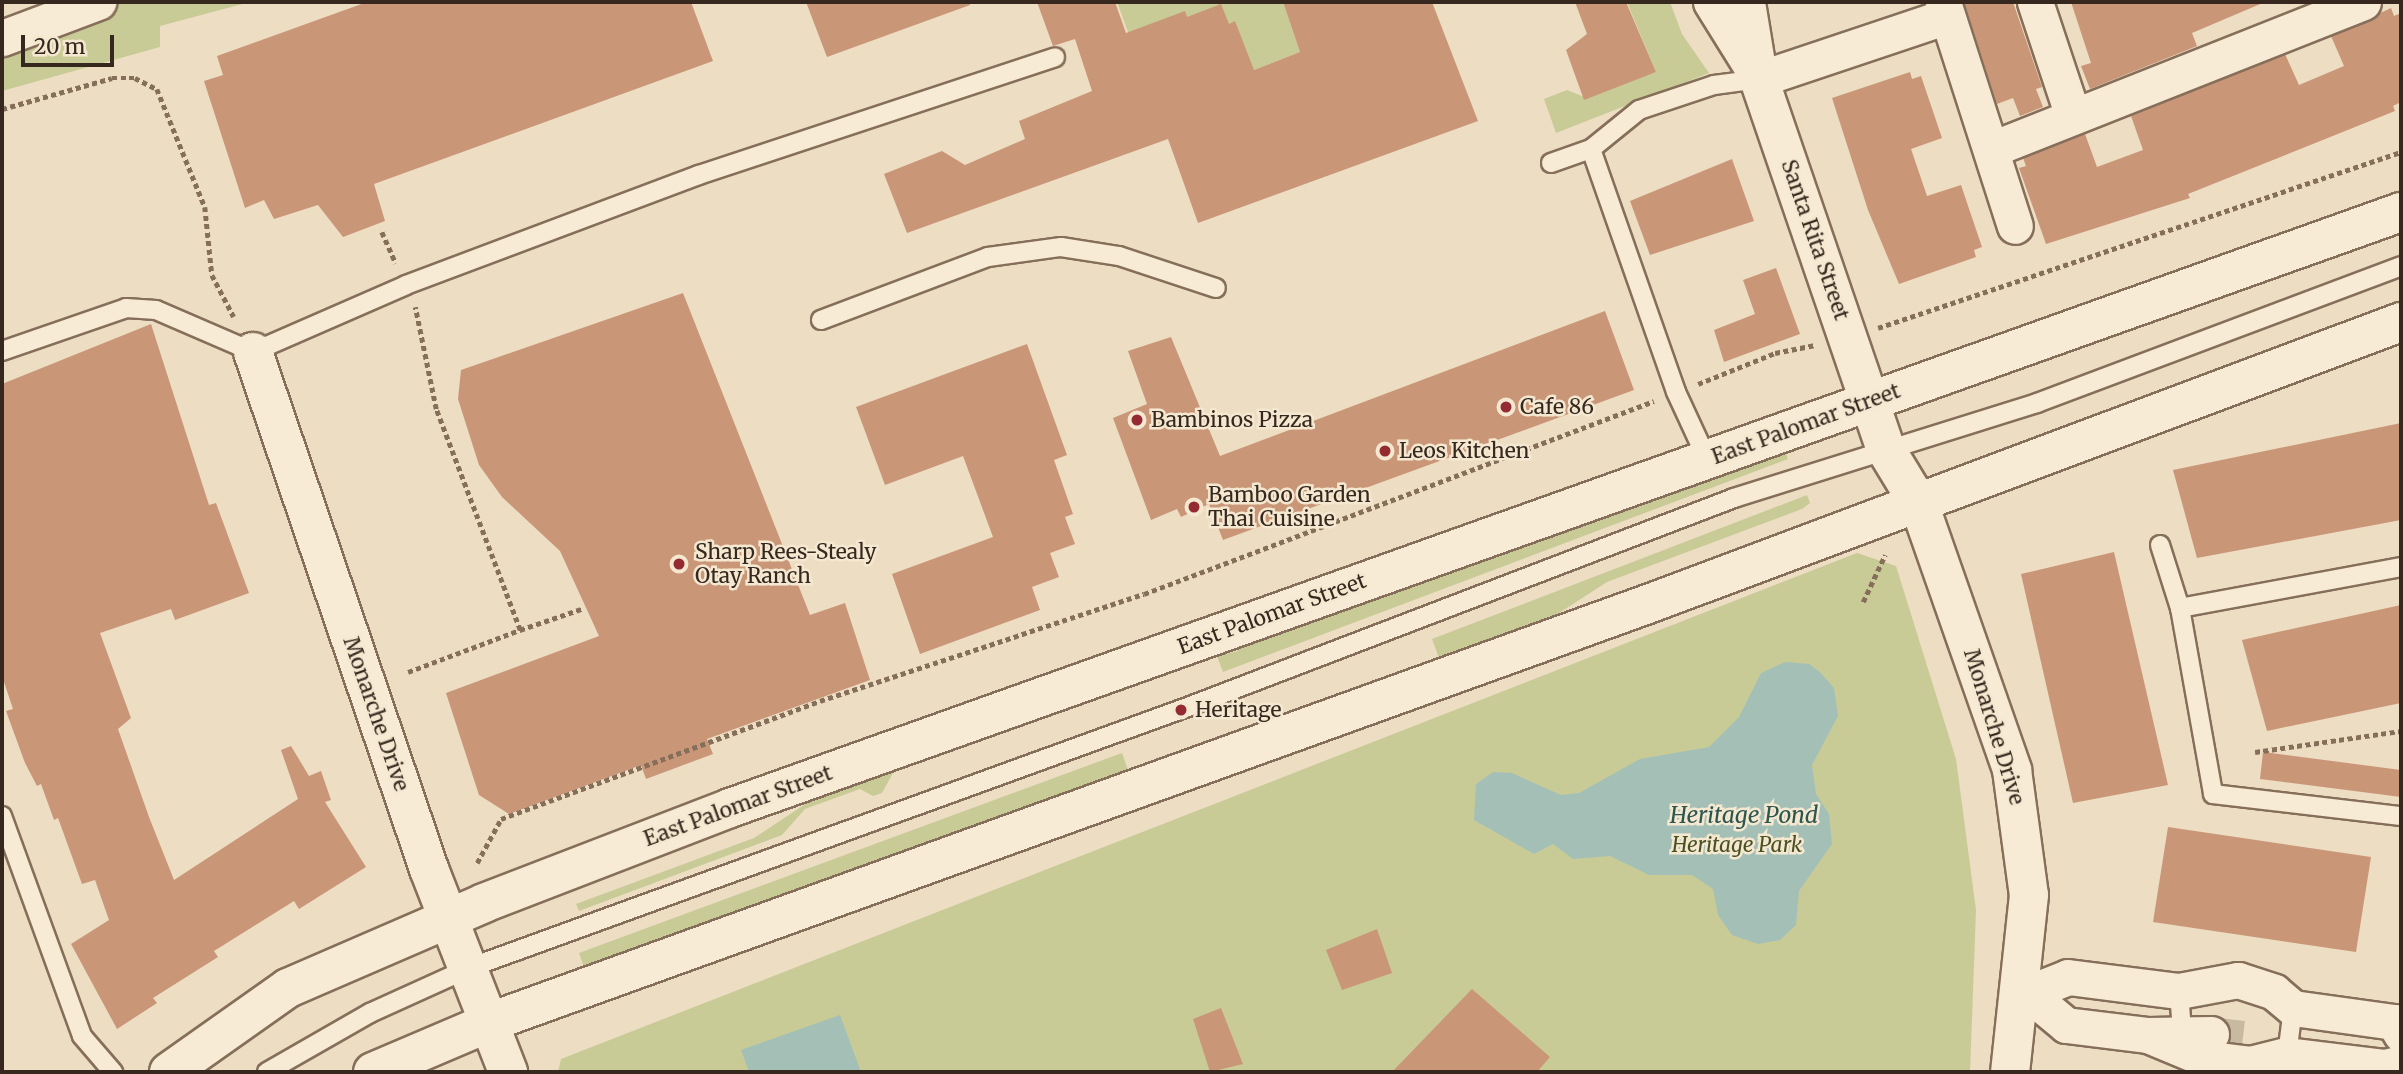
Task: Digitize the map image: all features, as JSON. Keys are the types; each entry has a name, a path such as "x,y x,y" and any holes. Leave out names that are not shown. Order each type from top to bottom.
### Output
{"main road":[{"name":"Santa Rita Street","path":"1759,79 1868,401"},
{"name":"East Palomar Street","path":"169,1072 288,988 449,916 730,808 2401,212"},
{"path":"373,1072 490,1023 1919,504 2401,322"},
{"name":"Monarche Drive","path":"253,352 449,916 508,1072"},
{"name":"Monarche Drive","path":"1868,401 1885,448 1919,504 2012,770 2029,895 2026,995 2010,1072"}],"street":[{"path":"2,38 98,2"},
{"name":"Santa Rita Street","path":"1711,2 1759,79"},
{"name":"Santa Rita Street","path":"1748,2 1759,79"},
{"path":"2035,2 2073,116"},
{"path":"1992,149 2362,2"},
{"path":"1759,79 1945,9 2015,226"},
{"path":"2401,1034 2394,1022 2292,1008 2255,982 2217,980 2179,991 2068,977 2026,995 2066,1025 2148,1035 2212,1034 2287,1055 2385,1067 2401,1063"},
{"path":"2148,1035 2203,1058 2250,1064 2287,1055"}],"lane":[{"path":"2,351 126,308 156,310 253,352 406,285 699,175 1055,57"},
{"path":"1551,163 1591,149 1639,110 1714,85 1759,79"},
{"path":"1591,149 1676,392 1707,459"},
{"path":"821,320 988,257 1061,247 1119,256 1216,288"},
{"path":"267,1072 370,1013 469,968 1286,670 1734,498 1885,448 2037,403 2401,266"},
{"path":"2160,545 2180,608 2213,793 2401,816"},
{"path":"2180,608 2401,567"},
{"path":"2,816 82,1035 113,1072"},
{"path":"2179,991 2212,1034"},
{"path":"2287,1055 2292,1008"}],"path":[{"path":"2,109 112,78 135,78 157,89 205,207 212,275 253,352"},
{"path":"477,863 501,819 820,701 1144,594 1776,353 1847,339 2401,152"},
{"path":"382,232 401,274"},
{"path":"415,306 436,409 520,629"},
{"path":"1863,601 1885,555"},
{"path":"408,672 581,609"},
{"path":"2255,752 2401,731"}],"green space":[{"path":"108,2 250,2 160,26 160,47 2,91 2,42"},
{"path":"1117,2 1283,2 1300,52 1156,108"},
{"path":"1627,2 1670,2 1682,34 1709,73 1556,133 1544,99 1567,90 1582,96 1656,72"},
{"path":"1783,445 1788,459 1223,672 1217,656 1238,651 1237,645"},
{"path":"1807,495 1810,503 1802,509 1607,582 1559,613 1439,658 1432,639"},
{"name":"Heritage Park","path":"1857,553 1896,566 1956,759 1976,910 1970,1072 558,1072 561,1059"},
{"path":"1122,753 1129,773 586,973 579,953"},
{"path":"894,771 882,793 873,796 860,789 805,809 782,835 579,911 576,904 754,838 807,803"}],"water":[{"name":"Heritage Pond","path":"1785,662 1809,664 1820,672 1834,688 1838,716 1812,765 1816,794 1829,814 1832,844 1799,891 1796,925 1780,940 1758,944 1732,935 1718,915 1713,889 1692,875 1649,875 1610,856 1573,859 1553,844 1534,854 1474,820 1476,784 1493,772 1512,773 1561,795 1579,793 1640,759 1709,747 1739,717 1761,673"},
{"path":"840,1015 861,1072 749,1072 741,1050"}],"building":[{"path":"367,2 691,2 713,61 374,184 385,221 343,237 318,205 274,219 264,200 245,208 204,81 223,75 217,56"},
{"path":"806,2 970,2 970,5 827,57"},
{"path":"1037,2 1115,2 1126,33 1185,11 1187,17 1221,4 1229,24 1235,21 1254,70 1300,52 1283,2 1432,2 1478,121 1198,223 1168,139 907,233 884,174 942,151 965,165 1025,139 1019,121 1092,91 1075,39 1053,46"},
{"path":"1575,2 1626,2 1656,72 1584,100 1566,50 1587,34"},
{"path":"1964,2 2013,2 2042,87 2036,89 2043,107 2020,116 2013,98 1997,104"},
{"path":"2071,2 2265,2 2192,33 2197,46 2090,89 2081,66 2091,63"},
{"path":"2391,8 2394,16 2401,13 2401,102 2393,106 2395,111 2188,194 2190,198 2046,244 2019,168 2026,166 2023,158 2085,134 2097,167 2143,150 2131,116 2285,54 2299,85 2344,66 2331,36"},
{"path":"1910,72 1912,79 1921,76 1942,138 1911,149 1927,196 1961,185 1982,247 1974,250 1976,257 1899,284 1868,210 1832,98"},
{"path":"1732,159 1754,221 1650,255 1630,201"},
{"path":"1776,268 1800,334 1724,362 1714,330 1755,314 1743,280"},
{"name":"Sharp Rees-Stealy Otay Ranch","path":"683,293 810,615 845,603 870,680 707,739 713,754 646,779 641,765 509,814 479,795 446,693 599,636 560,551 502,497 479,465 458,399 461,370"},
{"path":"1605,311 1634,390 1223,540 1209,504 1181,517 1177,509 1151,520 1113,418 1147,404 1128,351 1171,337 1220,456"},
{"path":"151,324 209,505 216,503 249,593 175,620 171,609 100,633 131,718 118,729 149,817 174,880 298,799 281,750 291,746 309,776 321,771 331,800 325,802 366,867 299,909 294,901 214,951 218,957 153,998 157,1003 117,1029 71,944 109,920 95,880 82,884 58,818 54,820 41,784 37,786 25,763 6,711 13,709 2,676 2,384"},
{"path":"1027,344 1067,455 1054,460 1073,514 1065,517 1075,544 1050,553 1059,577 1032,587 1040,610 920,654 892,574 993,537 963,456 885,485 856,407"},
{"path":"2401,423 2401,520 2197,558 2173,470"},
{"path":"2114,552 2168,785 2073,803 2021,574"},
{"path":"2401,605 2401,703 2267,731 2242,640"},
{"path":"2263,752 2401,770 2401,797 2260,779"},
{"path":"2168,827 2371,857 2356,952 2153,922"},
{"path":"1377,929 1392,973 1342,990 1326,950"},
{"path":"1472,989 1550,1057 1537,1072 1392,1072"},
{"path":"1221,1008 1243,1064 1210,1072 1193,1019"}],"tunnel":[{"path":"2211,1034 2243,1038"}],"place":[{"name":"Cafe 86","path":"1506,407"},
{"name":"Bambinos Pizza","path":"1137,420"},
{"name":"Leos Kitchen","path":"1385,451"},
{"name":"Bamboo Garden Thai Cuisine","path":"1194,507"},
{"name":"Sharp Rees-Stealy Otay Ranch","path":"679,564"},
{"name":"Heritage","path":"1181,710"}]}
